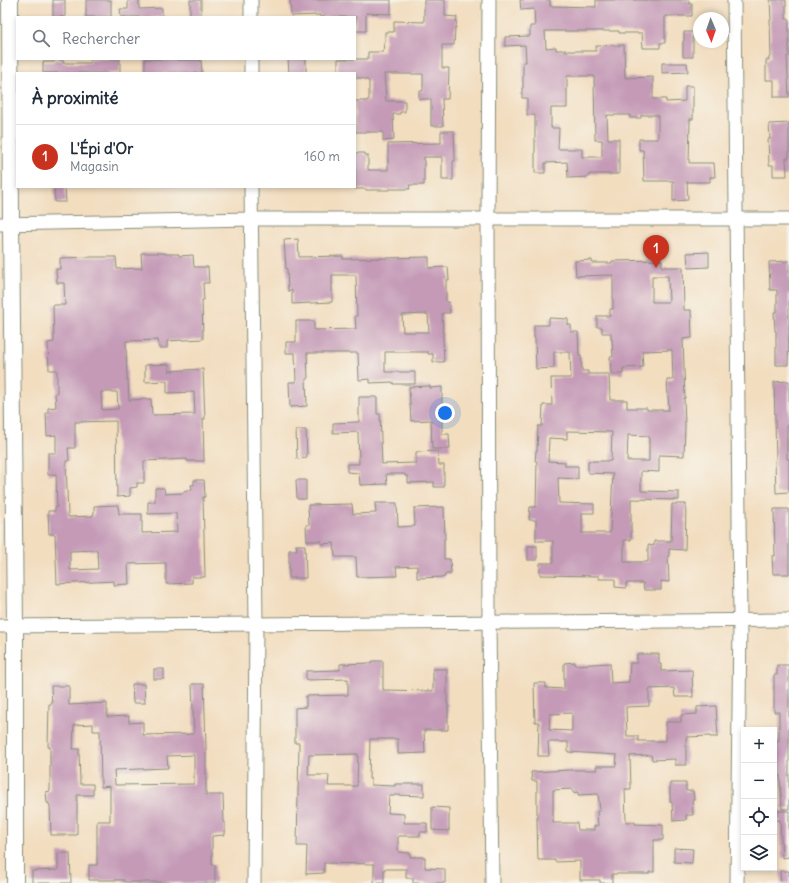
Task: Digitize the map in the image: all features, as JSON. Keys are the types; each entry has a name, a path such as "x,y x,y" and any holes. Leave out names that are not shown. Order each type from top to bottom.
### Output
{"street":[{"path":"10,0 5,224 7,626 15,883"},
{"path":"251,0 251,16"},
{"path":"489,0 489,623 492,883"},
{"path":"734,0 740,620 737,883"},
{"path":"251,60 251,72"},
{"path":"251,188 256,624 254,883"},
{"path":"5,224 252,219 789,219"},
{"path":"7,626 789,620"}],"building":[{"path":"53,0 65,0 65,16 53,16"},
{"path":"86,0 111,0 111,16 86,16"},
{"path":"128,0 139,0 139,9 162,8 162,16 121,16 120,9 128,9"},
{"path":"190,0 201,0 201,16 190,16"},
{"path":"290,0 391,0 391,14 366,13 366,31 356,31 356,16 291,16"},
{"path":"424,0 445,0 445,16 457,17 454,45 442,45 442,68 449,68 448,99 442,99 443,126 431,126 431,99 419,99 419,91 423,91 423,74 384,74 386,101 405,101 405,112 393,114 394,140 383,141 383,132 356,132 356,101 369,100 369,81 362,78 356,78 356,72 338,72 338,60 368,59 368,52 383,52 385,32 394,32 394,21 424,22"},
{"path":"520,0 550,0 550,6 596,7 596,0 689,0 689,4 692,4 692,16 665,16 665,43 660,43 660,48 643,48 642,33 619,33 619,31 545,31 546,48 556,47 556,50 566,51 596,51 596,46 624,45 625,78 653,77 653,99 666,99 666,102 685,101 685,86 693,86 693,119 690,119 689,163 714,163 715,177 710,177 710,182 687,182 688,200 673,201 673,181 644,181 643,150 639,150 639,139 658,139 658,115 641,115 641,118 630,118 630,115 607,115 608,139 619,139 619,174 589,174 589,177 568,178 567,162 545,163 545,173 535,173 535,115 527,115 527,98 522,98 523,62 526,62 525,45 505,46 505,37 530,36 530,26 535,26 534,9 521,10","holes":["567,76 594,76 595,140 602,140 602,157 582,157 582,149 558,149 559,128 551,128 551,108 567,108"]},
{"path":"770,0 786,0 786,19 789,19 789,56 787,56 789,97 774,97 774,80 766,80 766,60 769,60 769,57 771,57"},
{"path":"684,32 693,32 693,57 683,57"},
{"path":"63,60 63,63 90,63 90,60 120,60 120,72 43,72 43,62"},
{"path":"145,60 201,60 202,72 145,72"},
{"path":"288,60 306,60 306,72 289,72"},
{"path":"662,63 687,63 688,72 662,73"},
{"path":"789,123 789,158 786,158 787,176 773,176 773,165 769,165 769,124"},
{"path":"441,131 454,131 455,161 453,161 453,180 442,180 442,157 424,157 424,185 409,185 410,189 355,189 356,153 365,153 365,155 368,155 368,170 388,170 388,144 441,143"},
{"path":"54,188 65,188 66,202 55,202"},
{"path":"298,239 299,257 343,256 343,259 429,257 429,268 448,267 449,280 446,280 446,302 449,302 450,313 442,313 444,362 433,362 433,354 428,354 428,352 385,352 385,372 415,372 415,384 393,384 393,382 370,383 370,379 359,380 358,353 307,353 307,406 290,407 289,382 296,382 295,353 286,353 286,342 296,342 296,321 314,321 314,330 356,329 356,275 332,275 332,302 292,304 292,290 288,291 284,240","holes":["428,314 429,332 403,332 402,315"]},
{"path":"709,252 709,267 688,268 687,253"},
{"path":"141,253 179,254 179,256 193,255 194,267 208,267 209,283 203,283 203,339 167,341 167,348 159,348 158,340 126,341 129,400 151,399 152,415 195,414 194,392 167,393 167,381 145,382 145,365 169,364 169,371 203,369 205,419 203,419 204,461 187,461 187,459 144,461 144,483 137,483 137,487 130,488 130,496 117,497 116,421 75,422 75,448 68,448 69,461 66,461 68,517 93,516 94,506 118,505 119,514 142,514 142,533 177,532 176,513 148,514 148,502 155,502 155,488 164,488 165,494 184,493 184,491 192,490 191,485 194,485 194,480 204,480 205,577 192,577 192,583 166,584 166,563 128,564 129,584 114,585 114,581 57,584 55,534 49,534 48,511 55,511 55,508 57,507 56,474 48,475 48,453 56,453 56,435 47,436 46,413 48,413 48,408 56,407 55,393 57,393 57,370 49,370 48,343 54,342 53,305 65,305 64,283 57,283 56,269 60,269 60,258 91,257 116,257 117,269 142,268","holes":["101,392 117,392 118,409 102,410","97,550 98,569 70,570 70,551"]},
{"path":"592,260 592,263 612,263 612,261 662,260 662,267 683,267 684,310 691,310 692,338 683,339 685,398 684,456 659,455 659,472 641,471 641,491 679,492 679,500 631,499 631,540 624,540 624,562 648,562 648,545 654,546 654,541 671,541 672,504 686,504 685,550 669,549 669,582 661,581 661,590 644,590 643,583 626,583 626,588 615,587 615,579 599,579 599,576 540,575 540,563 553,563 553,541 536,541 536,520 529,520 530,507 536,507 537,461 535,461 538,426 542,426 543,405 552,405 551,378 571,378 570,352 554,352 554,368 536,369 534,325 549,325 549,318 568,319 568,325 571,325 571,332 578,332 579,356 581,356 582,371 588,371 588,374 609,374 610,400 627,400 627,408 669,410 667,380 673,380 672,350 642,351 643,367 623,368 623,374 611,374 610,357 613,357 611,333 602,333 602,327 597,327 597,316 610,316 610,309 613,309 613,275 576,276 575,261","holes":["652,276 668,276 669,302 652,302","567,431 612,432 611,461 588,461 588,473 613,474 610,533 582,533 582,513 594,513 594,504 559,503 558,478 578,479 578,466 565,466 565,462 548,461 549,438 567,439","628,435 649,436 649,461 627,461"]},
{"path":"789,261 788,365 776,365 776,331 774,312 777,312 777,290 770,290 769,262"},
{"path":"789,381 787,459 789,459 789,492 776,493 774,382"},
{"path":"430,386 430,388 442,387 442,434 449,434 450,449 432,449 431,420 411,421 409,387"},
{"path":"359,397 377,397 377,414 380,414 382,464 416,463 416,452 438,451 439,465 444,465 444,487 434,487 434,482 408,483 408,476 405,476 405,474 386,474 387,484 360,485 359,473 347,472 347,464 359,464 358,432 333,433 333,423 359,422"},
{"path":"296,430 306,430 307,458 297,459"},
{"path":"296,480 306,480 306,499 297,499"},
{"path":"375,503 397,503 398,527 415,526 414,508 444,507 444,559 450,559 451,574 445,574 445,577 417,578 417,566 396,567 397,576 357,577 356,557 335,557 334,543 321,544 321,541 307,541 306,525 309,525 308,505 352,504 353,514 376,513"},
{"path":"774,509 789,509 789,574 773,574 772,556 775,556"},
{"path":"296,545 305,545 306,578 289,578 289,550 297,550"},
{"path":"528,546 537,546 537,560 528,560"},
{"path":"637,654 659,654 661,671 692,670 693,697 675,697 674,688 649,689 649,706 626,707 627,736 638,736 638,741 666,741 666,722 681,722 681,715 697,714 697,707 716,706 718,737 686,737 686,765 675,765 675,759 652,760 651,755 630,756 631,789 625,789 626,822 635,822 635,824 663,825 663,840 654,840 654,872 649,872 649,874 612,874 612,883 600,883 600,880 580,880 580,861 555,862 555,860 538,860 537,781 532,781 531,772 597,770 596,766 616,766 617,755 568,752 568,742 548,742 549,756 538,756 539,722 535,722 534,683 546,683 546,688 564,689 564,663 575,662 575,665 610,663 611,683 629,682 630,663 637,663","holes":["572,713 572,731 549,730 550,714","573,789 573,793 578,792 578,795 598,794 600,811 597,811 598,826 594,826 594,830 578,830 577,823 553,823 553,790"]},
{"path":"372,661 383,661 383,690 433,691 433,669 447,669 448,730 424,730 425,753 398,754 398,739 370,739 369,779 371,779 371,785 395,786 395,784 424,784 424,796 389,796 388,813 404,814 404,823 427,823 427,832 420,832 420,836 398,836 398,852 410,853 410,857 425,857 425,868 445,869 445,883 413,883 413,878 406,878 406,869 384,869 384,883 374,883 374,864 324,863 324,873 306,874 307,846 297,846 299,743 295,743 295,708 306,707 306,696 348,695 348,679 306,680 306,671 340,670 340,664 372,663","holes":["358,754 357,786 328,786 329,775 308,775 309,755"]},
{"path":"777,665 789,665 789,809 782,809 780,775 777,775 779,712 774,712 774,675 777,675"},
{"path":"154,669 164,669 164,679 154,679"},
{"path":"132,684 144,684 145,703 133,703"},
{"path":"192,684 204,684 206,795 223,795 225,822 225,835 212,836 212,865 215,865 215,883 89,880 89,865 97,865 97,821 110,821 110,786 101,787 100,731 93,731 93,724 74,725 73,749 79,749 80,784 93,784 93,795 77,795 77,835 51,835 50,805 47,803 46,792 50,791 50,747 48,747 49,704 52,704 51,686 69,686 69,705 107,703 107,717 129,716 129,723 143,722 143,735 194,734","holes":["194,755 194,784 115,785 114,770 168,768 167,756"]},
{"path":"670,783 686,783 686,791 693,791 693,815 686,815 686,820 673,821 672,802 670,802"},
{"path":"432,807 449,808 449,831 432,830"},
{"path":"777,811 789,811 789,857 782,858 780,820 777,820"},
{"path":"674,848 693,849 692,863 674,862"},
{"path":"58,853 70,853 71,883 32,883 32,871 58,870"},
{"path":"780,871 789,871 789,883 781,883"}],"place":[{"name":"L'Épi d'Or","path":"656,268"}]}
